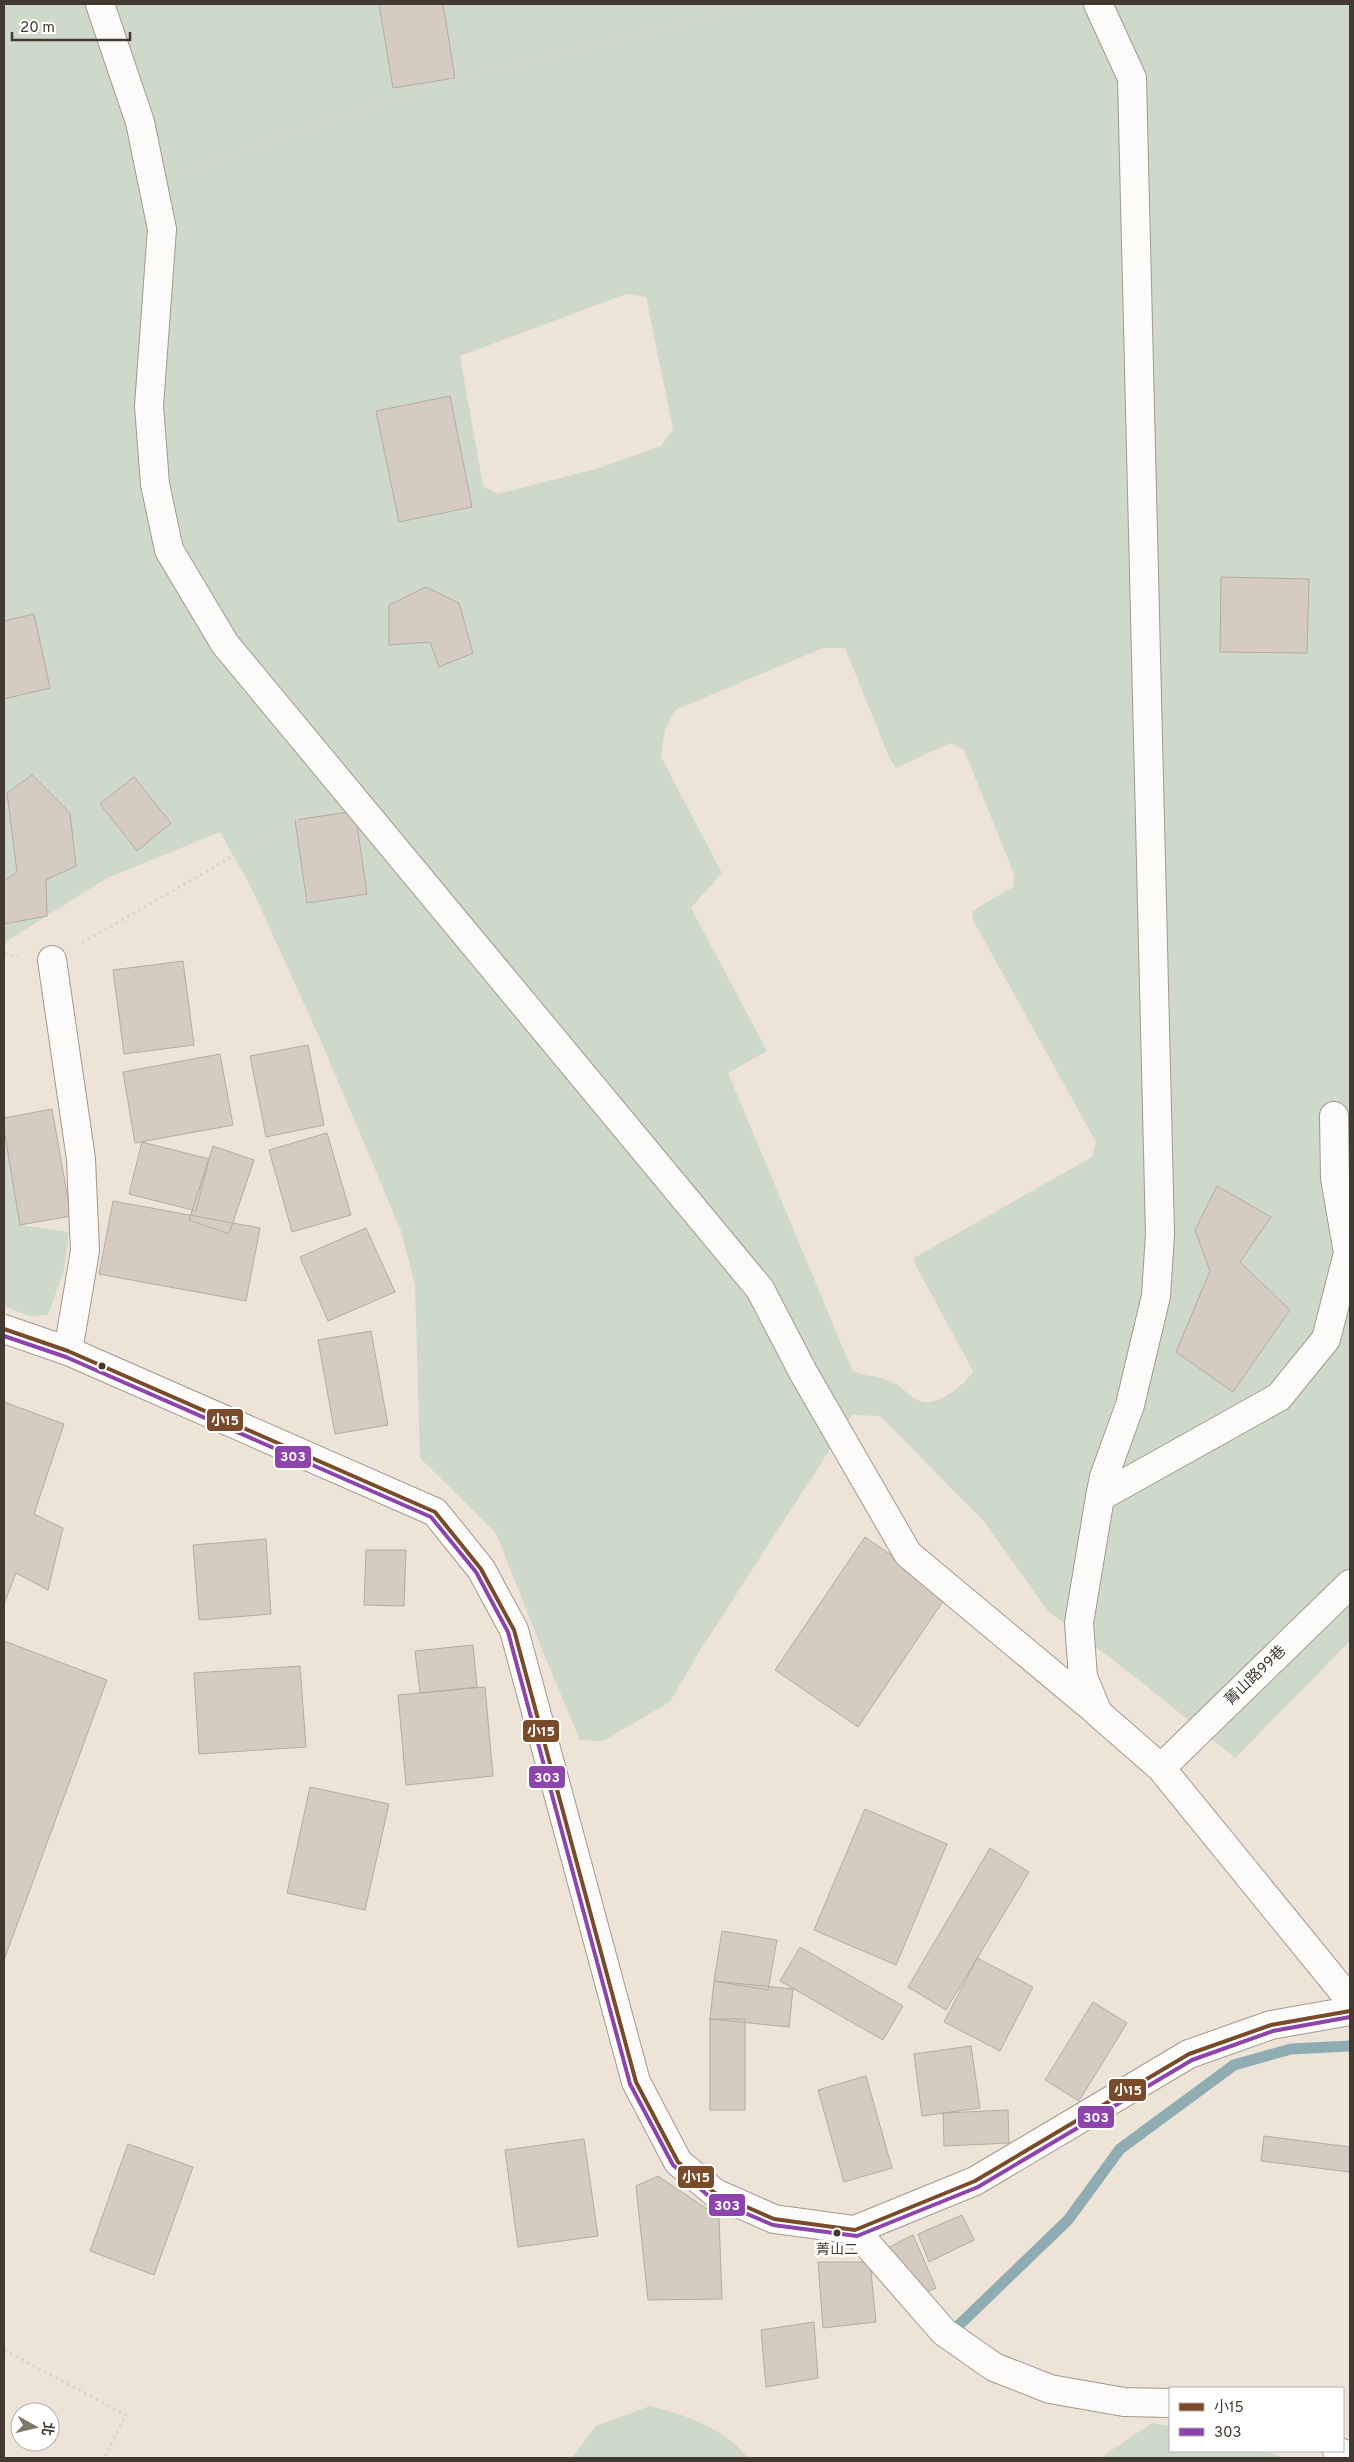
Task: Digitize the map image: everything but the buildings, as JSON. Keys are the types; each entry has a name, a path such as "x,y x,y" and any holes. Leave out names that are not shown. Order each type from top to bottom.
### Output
{"street":[{"path":"100,4 140,122 162,229 149,406 155,484 169,550 225,644 760,1289 803,1372 908,1554 1098,1713 1160,1768 1350,2000"},
{"path":"1098,4 1132,78 1160,1234 1156,1296 1130,1405 1104,1477 1079,1623 1083,1677 1098,1713"},
{"path":"52,960 80,1159 85,1251 68,1351"},
{"path":"1100,1497 1279,1397 1326,1339 1348,1253 1334,1178 1334,1116"},
{"path":"4,1329 68,1351 435,1512 481,1569 514,1630 636,2082 678,2162 715,2193 774,2220 855,2230 975,2182 1189,2054 1271,2025 1350,2011"},
{"name":"菁山路99巷","path":"1160,1768 1350,1584"},
{"path":"855,2230 944,2332 994,2367 1050,2389 1124,2402 1169,2403"}],"path":[{"path":"152,181 455,78 758,4"},
{"path":"4,954 52,960 347,790"},
{"path":"4,2350 126,2415 104,2458"}],"green space":[{"path":"4,4 1350,4 1350,1641 1235,1758 1139,1680 1048,1611 983,1520 880,1416 852,1415 699,1652 670,1702 603,1741 580,1740 496,1533 420,1458 415,1285 401,1231 321,1041 251,887 220,832 107,878 7,941 4,950","holes":["626,294 646,297 673,429 661,446 596,469 497,494 483,486 460,356","823,648 845,648 889,757 896,768 950,743 964,750 1014,874 1013,887 972,911 973,920 1096,1142 1092,1157 914,1258 915,1264 973,1371 958,1388 936,1401 923,1402 890,1381 853,1372 728,1073 767,1051 691,908 722,873 661,757 665,729 675,710"]},
{"path":"4,1129 20,1225 69,1232 64,1270 48,1315 29,1316 4,1306"},
{"path":"650,2406 704,2424 728,2438 748,2458 572,2458 596,2426"},
{"path":"1152,2423 1169,2426 1169,2452 1268,2452 1284,2458 1100,2458"}],"waterway":[{"path":"958,2326 1068,2220 1120,2149 1234,2065 1291,2049 1350,2046"}],"transit line":[{"name":"小15","path":"4,1329 68,1351 435,1512 481,1569 514,1630 636,2082 678,2162 715,2193 774,2219 855,2230 975,2181 1189,2054 1271,2025 1350,2011"},
{"name":"303","path":"4,1336 66,1357 431,1517 476,1572 508,1632 630,2084 673,2165 712,2199 773,2225 857,2236 978,2187 1192,2060 1273,2031 1350,2017"}],"place":[{"name":"菁山二","path":"837,2233"}]}
